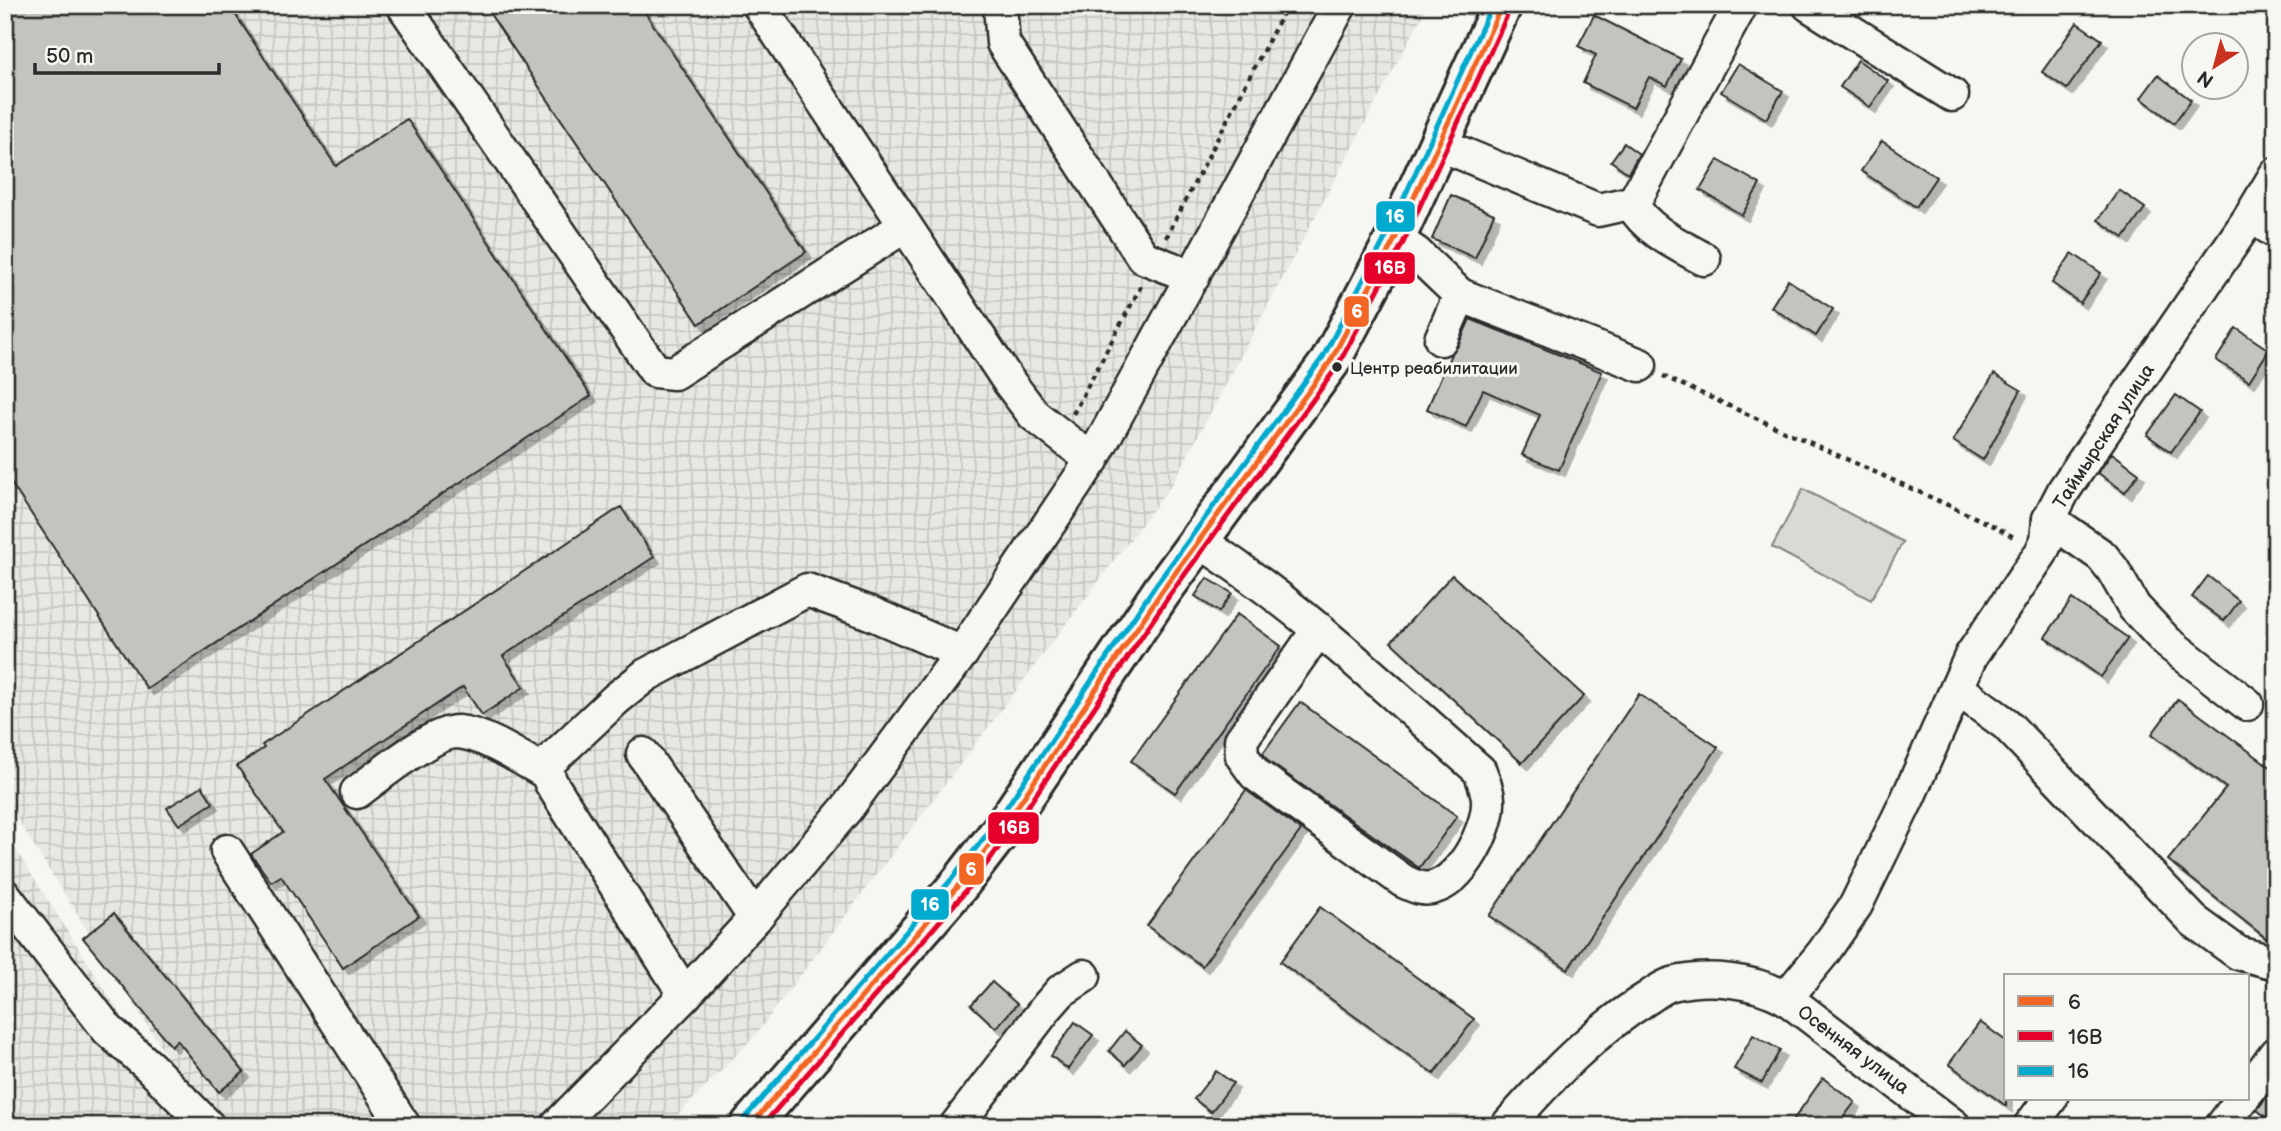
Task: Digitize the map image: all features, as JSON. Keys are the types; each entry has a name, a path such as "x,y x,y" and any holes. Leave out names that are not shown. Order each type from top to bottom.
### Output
{"main road":[{"path":"750,1126 949,896 1005,825 1199,541 1330,362 1395,239 1502,5"}],"street":[{"path":"403,5 655,371 674,373 905,226"},
{"path":"759,5 1009,382 1034,415 1092,460"},
{"path":"1000,5 1003,43 1143,257 1193,277"},
{"path":"557,1126 685,995 755,918 847,808 962,653 1092,460 1340,5"},
{"path":"1439,144 1598,210 1631,203 1645,185 1741,5"},
{"path":"1810,5 1952,95"},
{"name":"Таймырская улица","path":"1786,998 1823,953 1856,905 1971,656 2040,552 2046,540 2049,519 2064,490 2264,224 2276,174"},
{"path":"1631,203 1637,214 1656,232 1703,259"},
{"path":"1395,239 1416,253 1460,295 1640,365"},
{"path":"1441,338 1460,295"},
{"path":"2049,519 2102,556 2134,607 2167,642 2247,704"},
{"path":"1199,541 1238,566 1319,629 1480,771 1489,801 1479,841 1454,873 1433,888 1419,888 1403,881 1255,774 1242,756 1241,740 1319,629"},
{"path":"547,773 549,762 646,674 807,590 870,613 962,653"},
{"path":"1958,689 2006,724 2194,921 2238,953 2276,963"},
{"path":"357,792 435,737 457,732 475,736 547,773 558,795 685,995"},
{"path":"643,754 755,918"},
{"path":"227,851 404,1126"},
{"path":"5,896 108,1030 150,1067 208,1126"},
{"path":"956,1126 1046,1007 1062,990 1084,976"},
{"path":"1639,976 1649,981 1670,984"},
{"name":"Осенняя улица","path":"1670,984 1711,980 1754,984 1770,989 1786,998 1954,1126"},
{"path":"1507,1126 1560,1068 1620,1015 1670,984"},
{"path":"2250,1088 2276,1053"},
{"path":"2030,1126 2050,1100"},
{"path":"2222,1126 2242,1100"}],"path":[{"path":"1061,437 1287,5"},
{"path":"1640,365 1994,526 2040,552"}],"shaded area":[{"path":"5,5 1428,5 1173,483 753,1038 667,1126 211,1126 5,800"},
{"path":"1803,489 1903,542 1871,600 1772,547"},
{"path":"5,833 192,1126 5,1126"}],"building":[{"path":"5,5 229,5 336,166 407,119 591,396 147,689 5,474"},
{"path":"484,5 640,5 806,252 699,324"},
{"path":"1594,15 1681,59 1667,86 1649,77 1633,108 1583,83 1596,55 1578,46"},
{"path":"2077,23 2102,40 2067,89 2042,72"},
{"path":"1858,60 1888,81 1870,107 1840,87"},
{"path":"1738,64 1783,91 1766,119 1721,92"},
{"path":"2158,75 2180,92 2180,102 2190,102 2174,123 2141,98"},
{"path":"1882,141 1936,177 1916,207 1861,171"},
{"path":"1624,143 1639,154 1628,173 1611,161"},
{"path":"1718,160 1760,184 1742,215 1700,190"},
{"path":"2119,190 2145,208 2124,238 2098,220"},
{"path":"1451,195 1494,214 1475,258 1432,239"},
{"path":"2072,253 2101,273 2080,303 2052,283"},
{"path":"1788,280 1833,309 1816,336 1771,307"},
{"path":"1470,319 1602,372 1559,470 1522,455 1540,415 1483,390 1466,427 1427,409"},
{"path":"2236,328 2269,350 2249,381 2216,360"},
{"path":"1994,374 2021,390 1983,460 1953,441"},
{"path":"2176,395 2200,412 2171,452 2147,435"},
{"path":"2112,453 2139,473 2125,492 2098,473"},
{"path":"621,507 654,557 503,656 524,687 482,715 463,687 325,779 419,916 343,968 281,876 271,882 251,854 283,832 237,766 264,748 262,745"},
{"path":"1452,575 1584,696 1522,763 1391,642"},
{"path":"2208,576 2239,601 2224,621 2192,597"},
{"path":"1207,578 1232,593 1219,612 1195,596"},
{"path":"2072,599 2128,638 2101,677 2045,637"},
{"path":"1237,614 1281,646 1175,793 1131,761"},
{"path":"1639,694 1718,747 1568,969 1489,916"},
{"path":"2178,699 2276,771 2276,928 2267,939 2168,860 2226,788 2152,734"},
{"path":"1300,702 1457,816 1419,868 1268,761 1263,753"},
{"path":"202,786 213,803 179,825 167,808"},
{"path":"1246,790 1301,830 1202,966 1147,926"},
{"path":"1320,907 1474,1019 1434,1074 1280,962"},
{"path":"114,913 244,1072 219,1092 177,1040 171,1046 83,938"},
{"path":"992,982 1017,1004 996,1028 971,1005"},
{"path":"1075,1022 1093,1035 1068,1069 1051,1056"},
{"path":"1980,1022 2004,1040 2006,1106 1949,1064"},
{"path":"1125,1031 1142,1045 1125,1065 1109,1051"},
{"path":"1753,1035 1780,1050 1762,1083 1734,1069"},
{"path":"1216,1071 1233,1083 1211,1112 1194,1099"},
{"path":"1823,1078 1855,1102 1837,1126 1789,1126"},
{"path":"2276,1084 2276,1125 2257,1110"}],"transit line":[{"name":"16","path":"743,1120 951,880 998,820 1155,586 1323,357 1387,235 1492,5"},
{"name":"6","path":"750,1126 958,886 1005,825 1162,591 1330,362 1395,239 1502,5"},
{"name":"16В","path":"762,1126 965,892 1012,830 1169,596 1337,367 1403,243 1510,9"}],"place":[{"name":"Центр реабилитации","path":"1337,367"}]}
